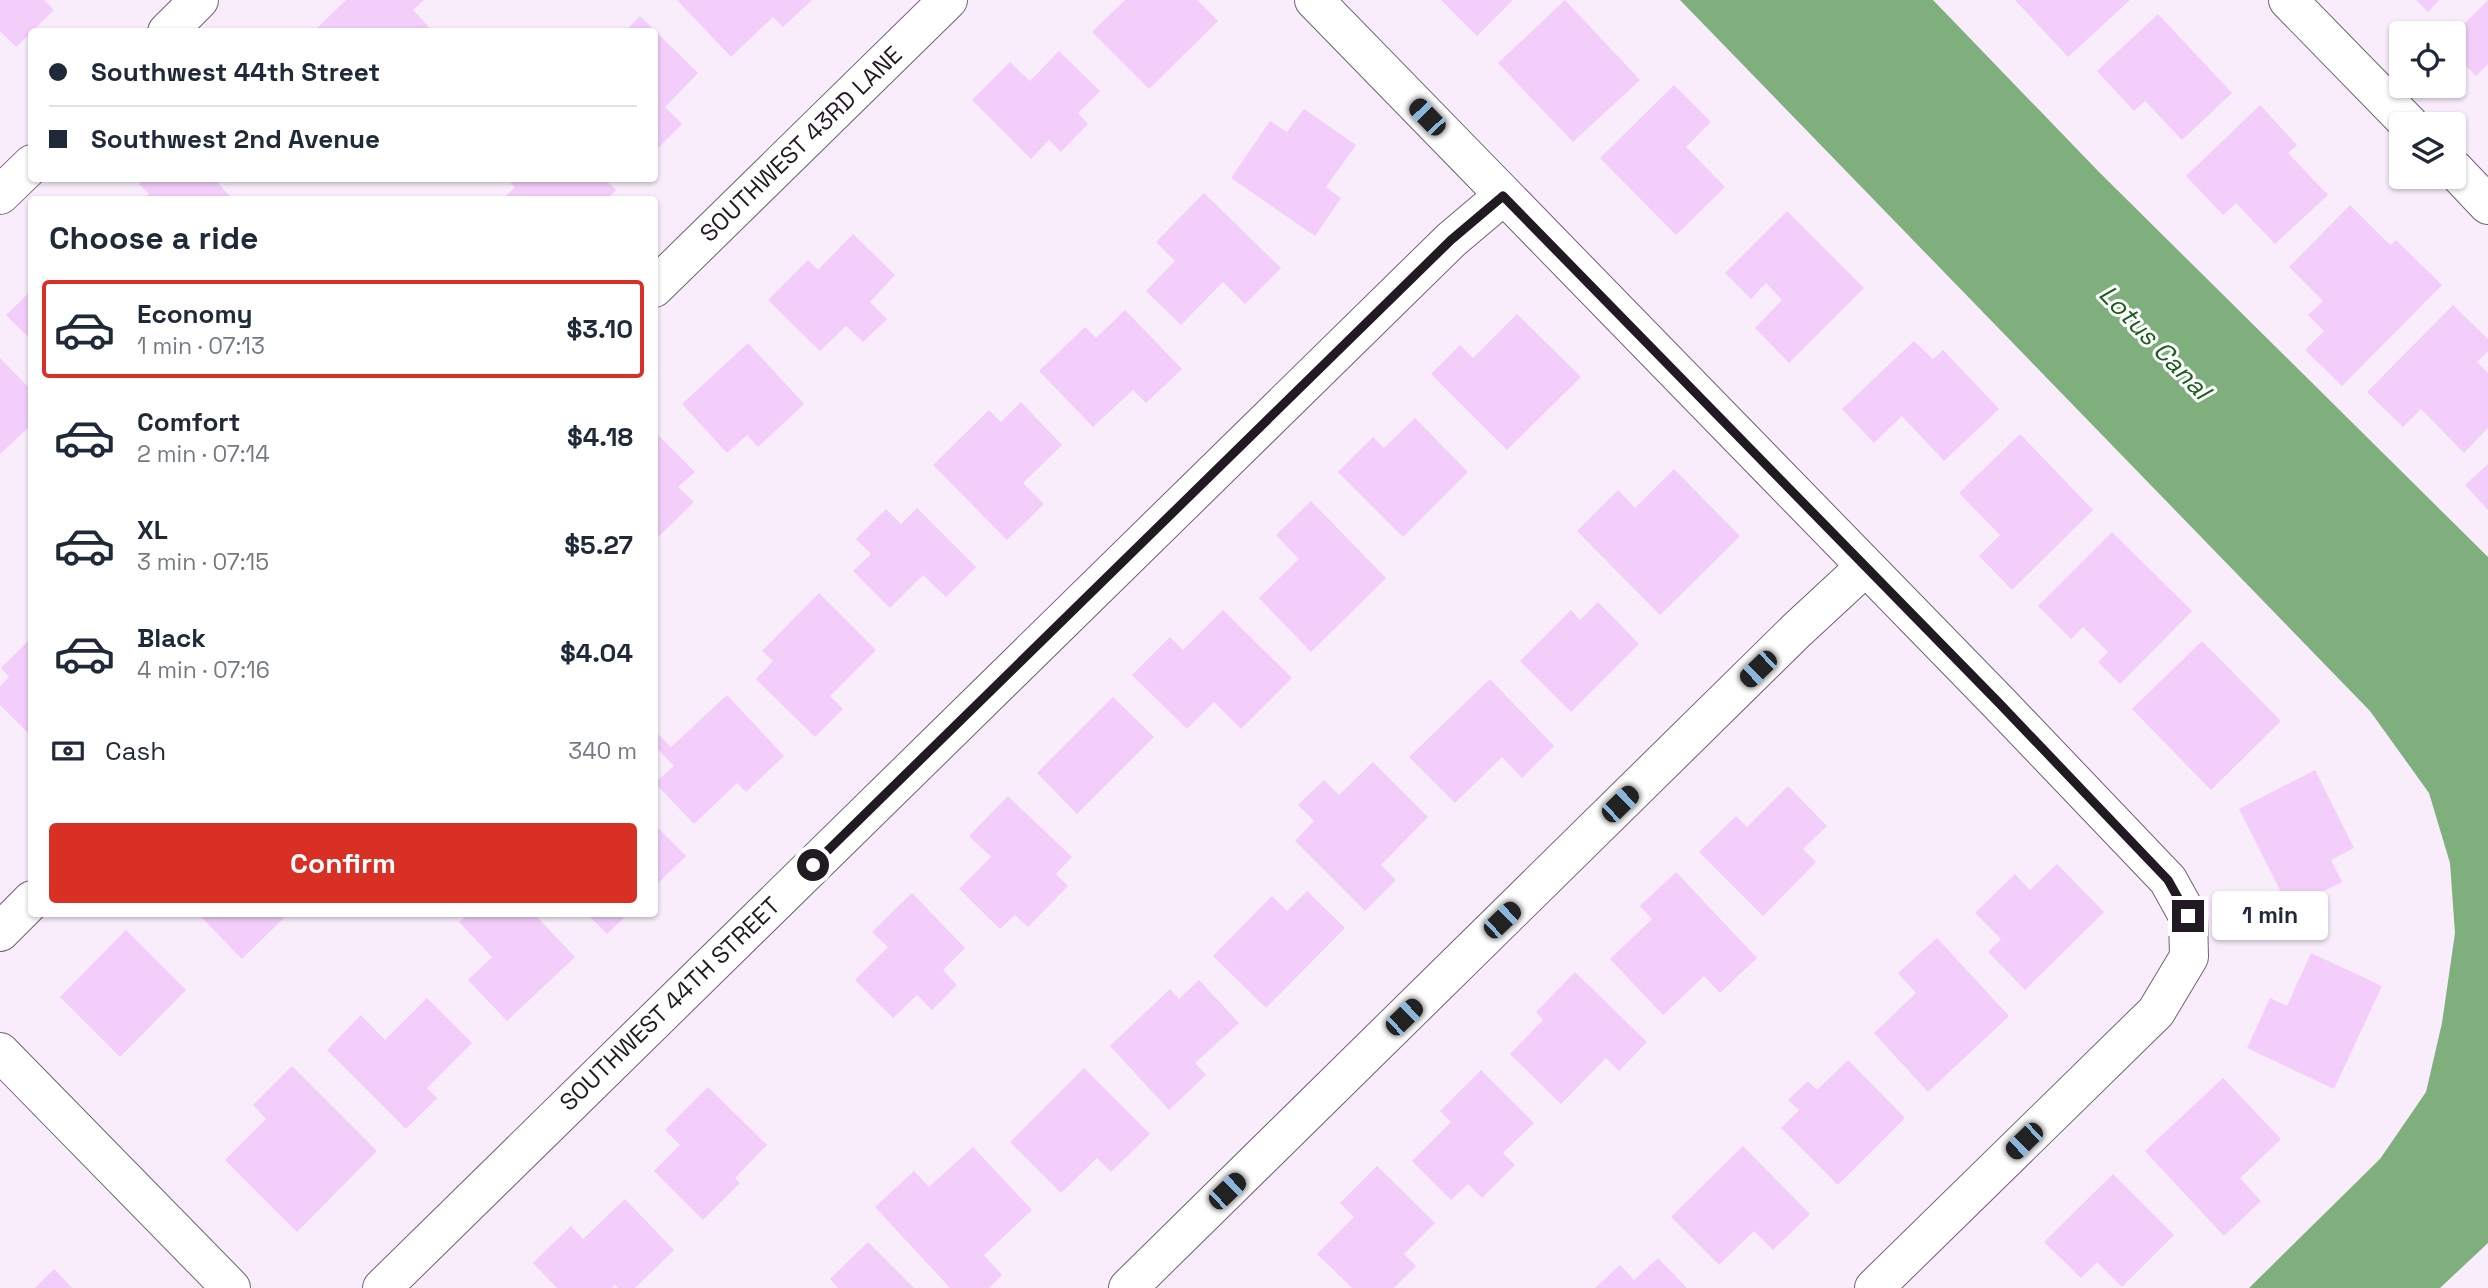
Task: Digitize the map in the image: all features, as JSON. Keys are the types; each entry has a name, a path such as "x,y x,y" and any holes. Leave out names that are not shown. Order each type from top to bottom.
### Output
{"street":[{"path":"171,28 199,0"},
{"name":"SOUTHWEST 43RD LANE","path":"658,284 948,0"},
{"path":"1314,0 2168,880 2188,916 2189,957 2156,1012 1874,1288"},
{"path":"2288,0 2397,112"},
{"path":"0,195 28,168"},
{"path":"2466,182 2488,205"},
{"name":"SOUTHWEST 44TH STREET","path":"382,1288 1451,240 1503,196"},
{"path":"1128,1288 1865,567"},
{"path":"0,932 28,904"},
{"path":"0,1052 231,1288"}],"water":[{"name":"Lotus Canal","path":"1680,0 1933,0 2099,172 2488,557 2488,1243 2440,1288 2249,1288 2380,1159 2426,1092 2442,1023 2455,933 2450,863 2429,793 2370,711"}],"building":[{"path":"0,0 44,0 54,10 36,28 28,28 28,35 16,47 0,31"},
{"path":"346,0 424,0 413,10 429,27 428,28 317,28"},
{"path":"677,0 812,0 783,27 773,17 731,57"},
{"path":"1125,0 1197,0 1218,21 1149,89 1092,32"},
{"path":"1441,0 1513,0 1477,36"},
{"path":"1565,0 1640,80 1573,142 1498,63"},
{"path":"2015,0 2130,0 2068,57"},
{"path":"2416,0 2439,0 2428,12"},
{"path":"2488,0 2488,64 2476,76 2466,66 2466,22"},
{"path":"2158,14 2232,93 2182,140 2145,101 2134,111 2097,71"},
{"path":"640,16 652,28 629,28"},
{"path":"658,34 698,73 665,107 682,124 658,148"},
{"path":"1059,51 1100,91 1078,113 1088,124 1061,152 1049,140 1031,159 972,100 1010,62 1030,81"},
{"path":"1674,85 1711,122 1686,147 1725,187 1676,235 1600,158"},
{"path":"2260,105 2297,145 2288,153 2328,195 2275,244 2236,203 2223,215 2186,176"},
{"path":"1304,109 1356,145 1326,187 1341,198 1315,236 1231,178 1270,121 1287,132"},
{"path":"217,182 230,196 147,196 149,194 139,184"},
{"path":"510,182 608,182 616,190 610,196 506,196 515,187"},
{"path":"1204,193 1281,268 1245,304 1223,282 1181,325 1146,291 1175,261 1156,242"},
{"path":"2350,205 2390,245 2396,240 2442,285 2342,386 2305,350 2324,331 2308,315 2323,301 2289,267"},
{"path":"1787,211 1864,288 1789,363 1755,328 1782,300 1766,283 1751,299 1725,273"},
{"path":"853,234 895,275 870,302 887,319 863,342 846,326 820,351 768,300 808,260 818,270"},
{"path":"28,294 28,337 6,315"},
{"path":"2453,305 2488,339 2488,351 2477,362 2488,373 2488,428 2464,453 2421,409 2403,427 2367,392"},
{"path":"1125,310 1182,369 1146,403 1133,390 1093,427 1039,371 1085,327 1096,338"},
{"path":"1517,314 1581,377 1507,450 1431,374 1460,345 1473,358"},
{"path":"1914,341 1933,359 1943,350 1999,409 1944,461 1902,416 1874,443 1842,409"},
{"path":"748,343 804,404 758,447 747,435 727,453 682,404"},
{"path":"0,358 28,387 28,428 0,454"},
{"path":"1021,402 1062,445 1023,483 1044,504 1007,540 933,465 989,410 1001,422"},
{"path":"1415,418 1468,472 1403,537 1338,472 1373,437 1384,448"},
{"path":"2020,434 2093,510 2012,590 1979,556 2000,535 1959,493"},
{"path":"658,435 695,472 678,487 694,502 658,537"},
{"path":"2488,464 2488,510 2465,485"},
{"path":"1674,469 1740,536 1660,615 1577,531 1618,490 1635,508"},
{"path":"1311,501 1386,578 1311,652 1259,598 1299,559 1276,535"},
{"path":"917,508 976,567 946,597 923,575 890,608 853,571 871,554 856,539 886,509 901,524"},
{"path":"2112,532 2192,611 2120,684 2098,662 2108,652 2083,627 2071,639 2038,606"},
{"path":"819,593 876,650 830,696 843,709 815,737 756,679 773,661 762,651"},
{"path":"1598,602 1639,644 1571,712 1520,661 1571,610 1580,620"},
{"path":"1223,610 1292,678 1241,729 1214,702 1187,729 1132,675 1170,637 1183,650"},
{"path":"28,641 28,733 0,705 0,687 9,677 1,668"},
{"path":"2202,641 2281,721 2211,790 2132,709"},
{"path":"1490,679 1554,746 1522,778 1502,757 1455,803 1409,757"},
{"path":"727,695 784,756 746,792 737,783 694,824 658,786 658,780 674,766 658,749 658,734 671,747"},
{"path":"1113,697 1154,737 1077,814 1037,773"},
{"path":"1373,762 1428,817 1381,865 1396,880 1365,911 1295,841 1314,821 1298,805 1324,780 1339,795"},
{"path":"2315,770 2354,848 2331,860 2342,882 2289,908 2239,809"},
{"path":"1788,786 1827,826 1803,849 1816,862 1763,916 1699,852 1736,816 1747,827"},
{"path":"1008,796 1072,857 1056,874 1068,886 1028,927 1015,915 1000,929 959,889 991,857 969,836"},
{"path":"658,828 686,856 658,883"},
{"path":"2057,864 2104,912 2025,990 1988,952 2001,939 1975,913 2015,874 2030,890"},
{"path":"1676,872 1757,958 1720,993 1704,976 1663,1015 1610,959 1652,919 1640,906"},
{"path":"1307,891 1345,928 1266,1008 1213,956 1272,896 1287,911"},
{"path":"912,893 965,948 943,970 957,985 932,1010 917,995 893,1018 855,980 888,947 872,932"},
{"path":"201,917 285,917 242,959"},
{"path":"465,917 537,917 575,957 507,1021 468,980 492,957 459,922"},
{"path":"590,917 625,917 607,934"},
{"path":"126,930 186,990 120,1057 60,997"},
{"path":"1937,938 2009,1016 1928,1092 1874,1033 1916,993 1898,973"},
{"path":"2311,953 2382,986 2334,1089 2247,1048 2270,998 2287,1006"},
{"path":"1575,972 1647,1042 1619,1071 1606,1058 1561,1104 1510,1054 1543,1020 1536,1012"},
{"path":"1199,980 1239,1023 1195,1063 1206,1075 1169,1110 1110,1046 1170,989 1179,999"},
{"path":"427,998 472,1043 427,1088 437,1098 406,1129 327,1050 361,1015 385,1040"},
{"path":"1848,1060 1905,1118 1838,1185 1781,1128 1799,1110 1788,1100 1808,1081 1817,1090"},
{"path":"292,1066 377,1151 297,1232 225,1160 266,1119 253,1105"},
{"path":"1084,1068 1150,1134 1111,1172 1097,1158 1061,1193 1010,1142"},
{"path":"1481,1070 1534,1123 1503,1153 1515,1165 1482,1198 1468,1184 1451,1200 1412,1161 1451,1122 1440,1111"},
{"path":"2223,1078 2281,1139 2240,1178 2261,1201 2224,1236 2145,1151"},
{"path":"708,1087 767,1145 735,1178 740,1183 703,1220 654,1171 680,1145 665,1130"},
{"path":"1743,1146 1810,1214 1773,1250 1754,1231 1719,1265 1671,1217"},
{"path":"973,1147 1032,1210 984,1255 1002,1275 989,1288 950,1288 875,1207 914,1171 929,1187"},
{"path":"1377,1166 1435,1223 1404,1254 1416,1266 1394,1288 1352,1288 1317,1254 1354,1217 1340,1203"},
{"path":"2113,1174 2174,1235 2122,1287 2097,1262 2081,1278 2044,1242"},
{"path":"625,1199 674,1250 635,1288 618,1288 615,1285 612,1288 557,1288 533,1263 571,1226 583,1239"},
{"path":"868,1242 914,1288 838,1288 830,1279"},
{"path":"1658,1258 1687,1288 1595,1288 1620,1265 1634,1280"},
{"path":"54,1269 72,1288 35,1288"}],"route":[{"path":"813,865 1451,240 1503,196 1999,703 2168,880 2188,916"}]}
